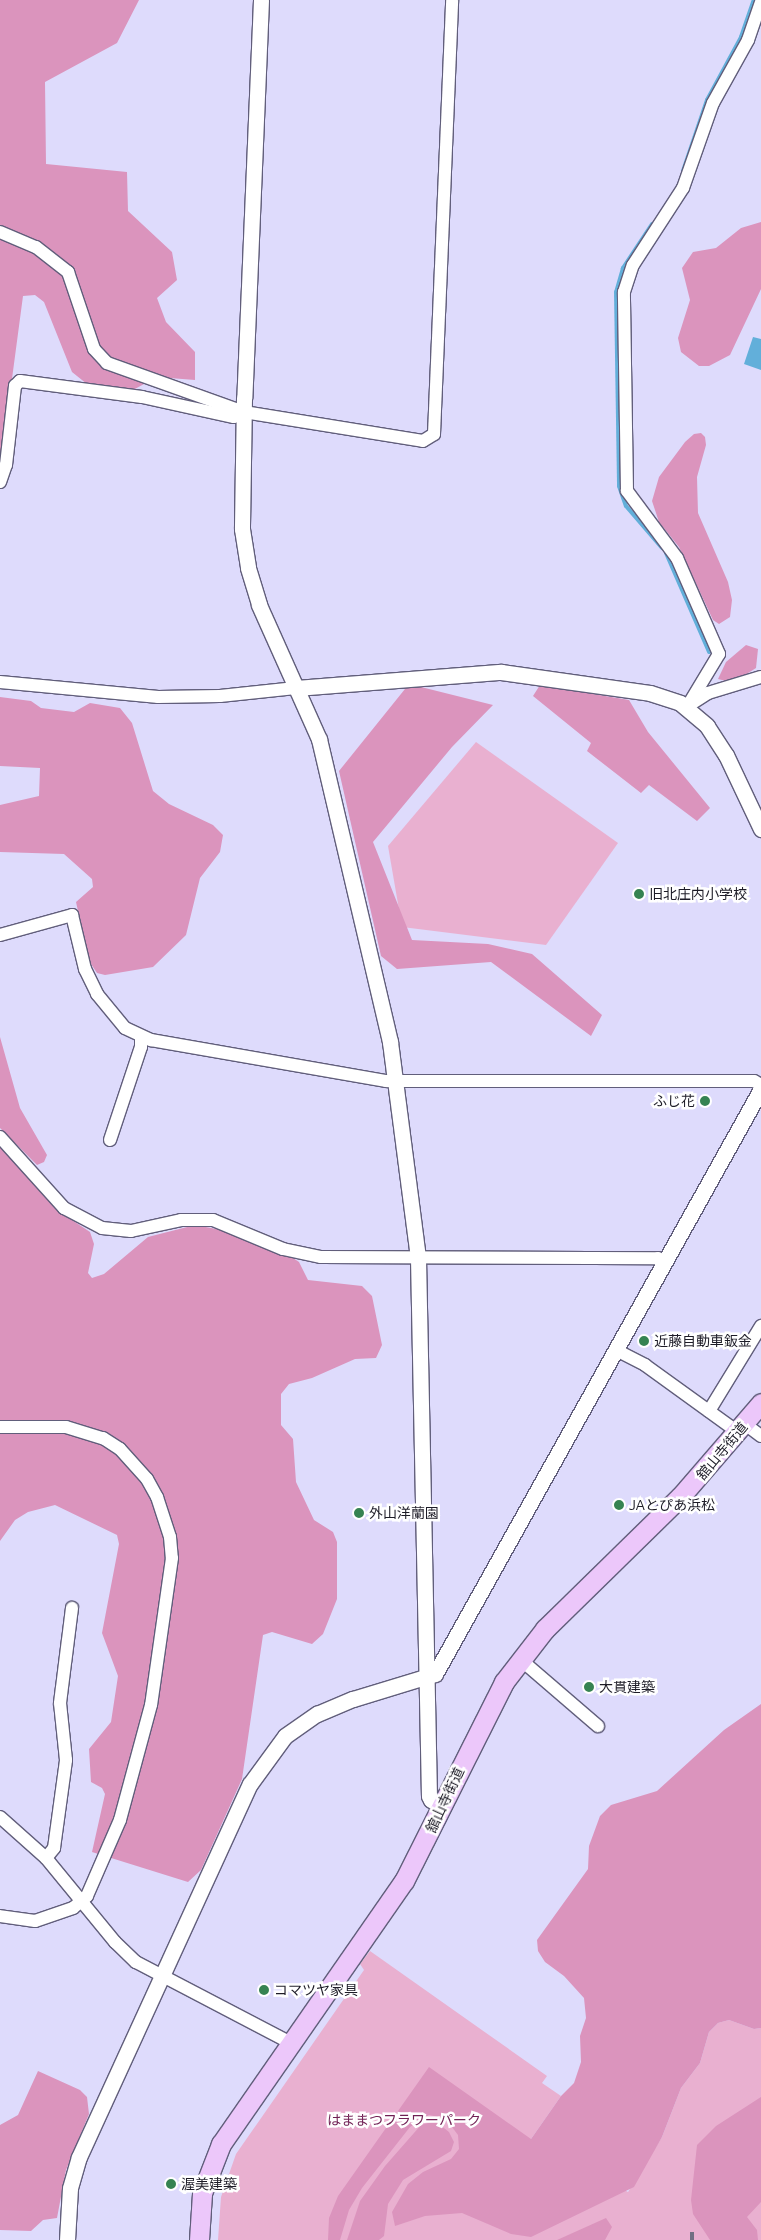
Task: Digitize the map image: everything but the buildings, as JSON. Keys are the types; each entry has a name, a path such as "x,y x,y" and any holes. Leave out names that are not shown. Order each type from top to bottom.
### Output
{"main road":[{"name":"舘山寺街道","path":"199,2240 202,2193 213,2160 230,2129 395,1896 442,1806 482,1721 520,1660 560,1612 680,1497 742,1428 761,1403"}],"street":[{"path":"261,0 241,502 245,555 260,605 322,753 384,1014 395,1082 418,1258 430,1796 431,1800 442,1806"},
{"path":"0,232 36,247 68,272 94,349 107,363 244,412 423,441 434,434 452,0"},
{"path":"687,707 719,654 673,551 627,491 624,292 632,265 683,188 713,103 748,40 761,2"},
{"path":"0,482 6,466 15,386 20,381 142,397 234,417 244,412"},
{"path":"0,682 158,698 199,697 501,672 634,689 665,697 687,707 703,722 726,755 761,829"},
{"path":"687,707 708,693 761,677"},
{"path":"0,935 72,915 89,982 114,1018 141,1036 395,1082 754,1081 761,1085"},
{"path":"110,1140 141,1047 141,1036"},
{"path":"67,2240 70,2188 79,2157 241,1801 272,1750 285,1736 317,1714 353,1699 435,1674 761,1089"},
{"path":"0,1137 64,1208 102,1228 131,1231 188,1220 213,1220 302,1254 418,1258 658,1258 665,1262"},
{"path":"709,1411 761,1326"},
{"path":"616,1350 645,1365 709,1411 761,1436"},
{"path":"0,1427 66,1427 103,1438 120,1449 147,1479 157,1497 170,1537 170,1579 152,1705 120,1820 87,1896 73,1908 35,1921 0,1916"},
{"path":"46,1858 54,1848 65,1772 60,1703 72,1608"},
{"path":"520,1660 598,1726"},
{"path":"0,1817 46,1858 125,1953 161,1977 291,2043"}],"green space":[{"path":"0,0 139,0 117,43 45,82 46,164 127,172 128,211 172,252 177,280 157,298 166,322 195,352 195,380 157,377 133,390 87,384 72,372 44,302 35,295 23,296 0,469"},
{"path":"761,222 761,289 730,355 709,366 699,366 681,352 678,338 690,300 682,268 693,252 716,248 741,228"},
{"path":"701,433 705,437 706,445 697,477 698,513 728,582 732,600 730,617 719,624 713,620 679,547 659,522 652,501 659,477 685,442 694,434"},
{"path":"746,645 758,649 756,668 745,675 726,681 718,679 726,662"},
{"path":"409,684 493,705 452,747 373,842 412,940 488,944 532,954 602,1015 591,1036 491,962 397,969 381,956 339,771"},
{"path":"540,685 629,700 648,732 710,808 697,821 649,785 641,793 587,751 591,743 533,696"},
{"path":"0,697 31,701 41,708 74,712 90,703 120,708 132,723 153,791 169,804 213,825 223,835 220,852 200,878 186,935 153,967 105,975 97,973 89,961 76,902 93,887 92,879 64,854 0,852 0,805 39,796 40,768 0,766"},
{"path":"476,742 618,843 546,945 402,927 388,846"},
{"path":"0,1037 20,1108 47,1155 44,1162 37,1165 0,1128"},
{"path":"0,1146 60,1212 90,1232 94,1244 88,1273 92,1278 104,1274 148,1237 195,1225 227,1231 293,1258 299,1262 308,1280 362,1286 372,1296 382,1345 376,1358 355,1359 312,1378 289,1384 281,1394 281,1425 293,1439 296,1482 314,1520 333,1532 337,1542 337,1599 323,1634 312,1644 272,1632 263,1635 242,1779 201,1870 188,1882 92,1852 105,1794 102,1788 91,1782 89,1749 111,1722 118,1676 102,1633 119,1544 117,1535 55,1505 28,1512 15,1520 0,1541"},
{"path":"761,1704 761,2028 754,2029 729,2020 718,2023 709,2032 700,2063 681,2088 662,2137 634,2187 531,2237 511,2234 462,2213 425,2216 395,2226 392,2212 408,2184 423,2172 451,2159 459,2149 458,2135 449,2123 443,2118 429,2115 410,2127 362,2188 349,2210 340,2240 328,2240 329,2218 338,2196 429,2067 531,2139 561,2096 574,2083 581,2062 580,2036 586,2018 584,1998 564,1976 545,1962 538,1951 537,1940 588,1869 589,1846 600,1816 611,1805 657,1791 724,1730"},
{"name":"はままつフラワーパーク","path":"370,1951 547,2076 542,2083 561,2096 531,2139 628,2192 662,2137 681,2088 700,2063 709,2032 718,2023 729,2020 754,2029 761,2028 761,2240 218,2240 221,2197 236,2154 364,1970 360,1964"},
{"path":"38,2071 80,2090 87,2097 89,2114 66,2170 57,2218 43,2220 31,2231 0,2230 0,2125 18,2115"},
{"path":"761,2097 761,2202 747,2217 757,2230 758,2240 710,2240 693,2214 691,2200 697,2145 716,2126"},
{"path":"435,2121 449,2132 454,2142 451,2151 403,2180 388,2204 384,2236 379,2240 347,2240 360,2201 385,2166 421,2125"},
{"path":"606,2218 612,2227 605,2240 557,2240"}],"water":[{"path":"753,337 761,339 761,370 744,364"}],"waterway":[{"path":"683,171 707,100 741,37 754,0"},
{"path":"652,224 623,268 616,292 619,486 626,506 662,548"},
{"path":"666,553 709,652"}],"railway":[{"path":"692,2230 692,2240"}],"place":[{"name":"旧北庄内小学校","path":"639,894"},
{"name":"ふじ花","path":"705,1101"},
{"name":"近藤自動車鈑金","path":"644,1341"},
{"name":"JAとぴあ浜松","path":"619,1505"},
{"name":"外山洋蘭園","path":"359,1513"},
{"name":"大貫建築","path":"589,1687"},
{"name":"コマツヤ家具","path":"264,1990"},
{"name":"渥美建築","path":"171,2184"}]}
